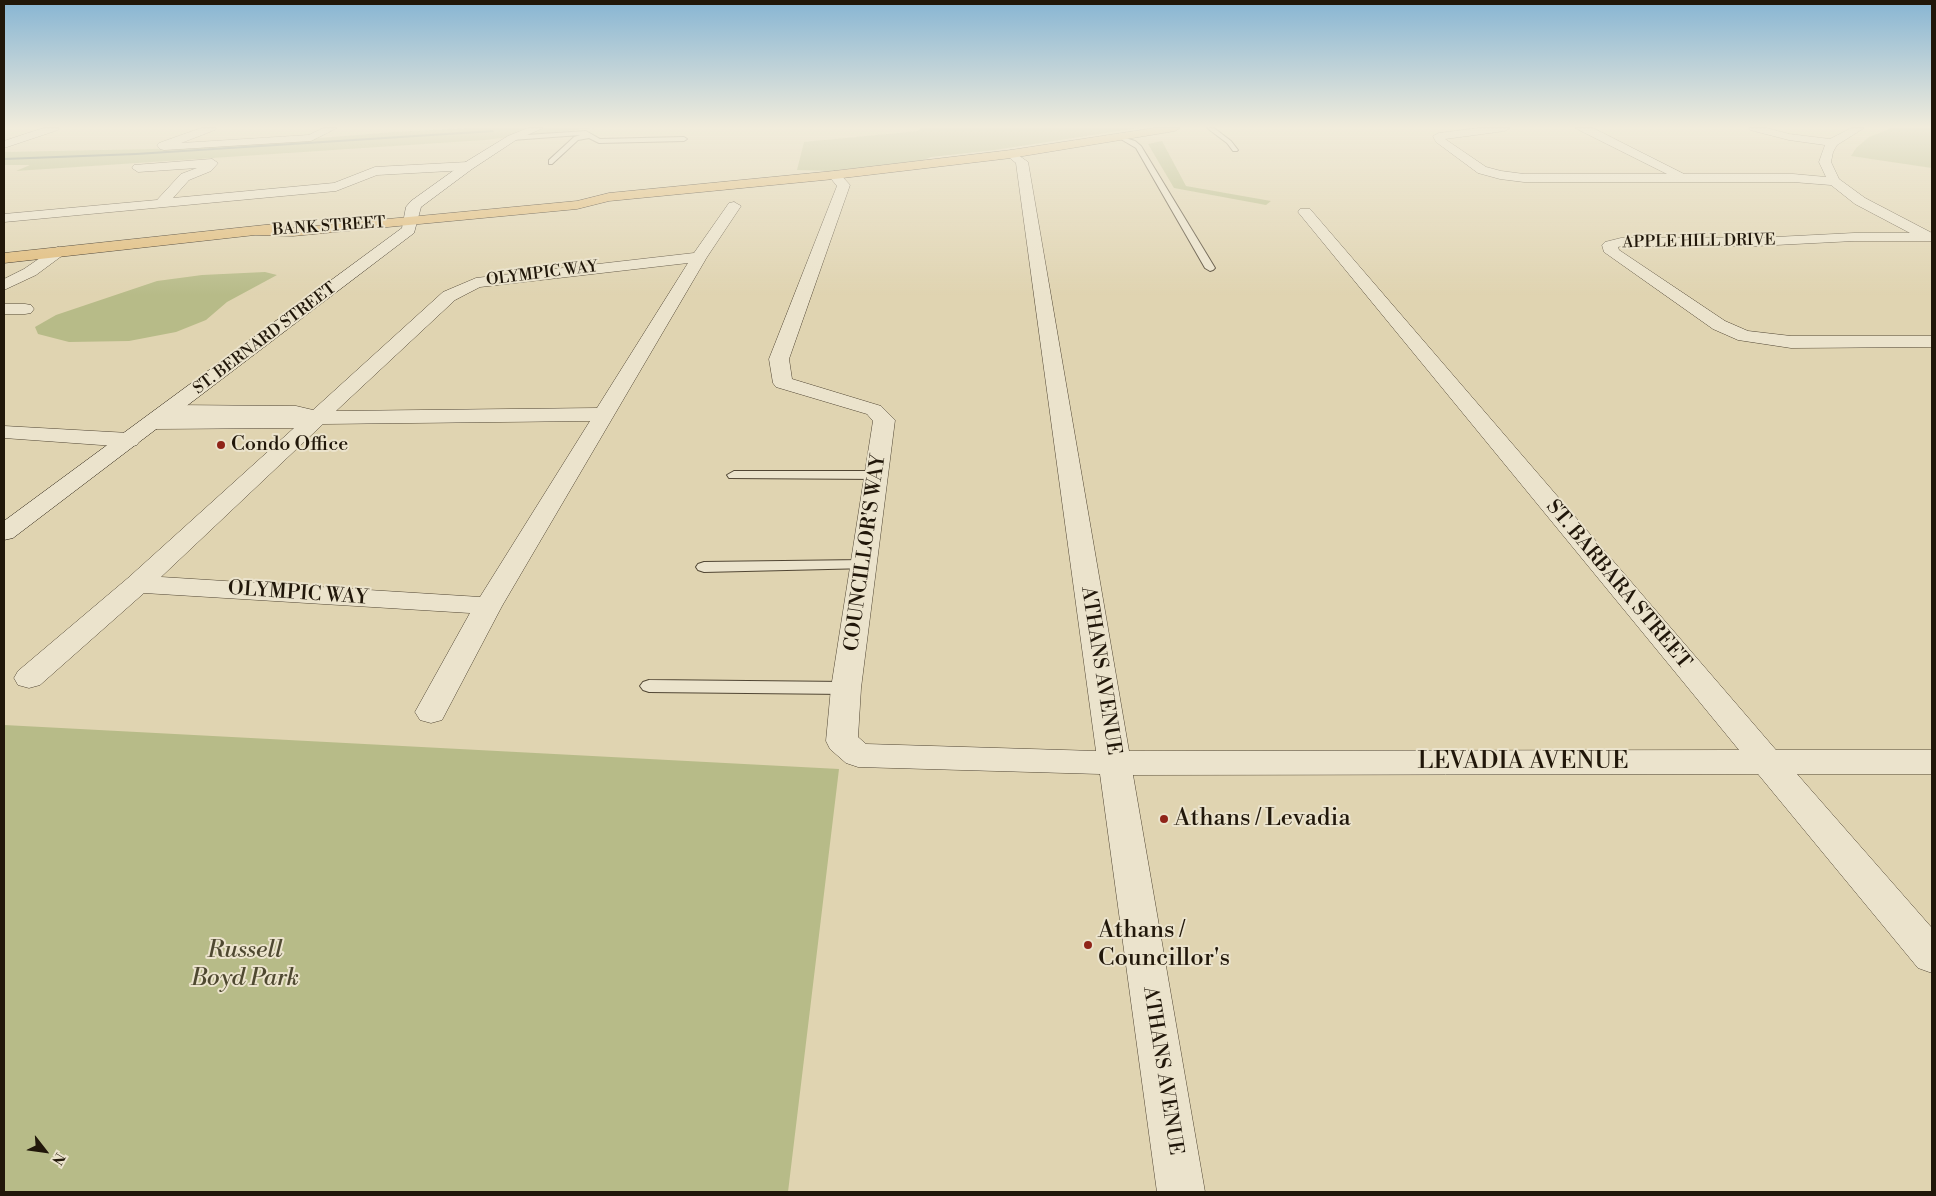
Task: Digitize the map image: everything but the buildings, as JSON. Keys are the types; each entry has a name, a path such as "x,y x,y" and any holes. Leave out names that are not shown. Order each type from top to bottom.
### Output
{"main road":[{"name":"BANK STREET","path":"4,258 258,231 293,232 412,217 577,205 609,197 744,184"}],"street":[{"path":"161,203 179,184"},
{"path":"4,218 336,187 344,184"},
{"name":"ST. BERNARD STREET","path":"4,533 410,230 413,207 444,184"},
{"name":"COUNCILLOR'S WAY","path":"843,184 844,185 779,359 783,383 874,410 884,420 846,688 842,741 858,755 1114,763"},
{"name":"ATHANS AVENUE","path":"1025,184 1181,1192"},
{"name":"APPLE HILL DRIVE","path":"1838,184 1860,201 1931,237"},
{"path":"431,712 488,606 699,256 734,206"},
{"name":"ST. BARBARA STREET","path":"1305,212 1932,956"},
{"name":"APPLE HILL DRIVE","path":"1931,237 1854,237 1756,242 1621,242 1610,246 1612,252 1719,325 1744,336 1791,342 1932,342"},
{"path":"4,285 30,272 58,252"},
{"name":"OLYMPIC WAY","path":"29,678 138,584 449,296 476,283 699,256"},
{"path":"4,309 25,309"},
{"path":"161,417 285,423 316,418 604,414"},
{"path":"4,432 129,440"},
{"name":"OLYMPIC WAY","path":"138,584 488,606"},
{"name":"LEVADIA AVENUE","path":"1114,763 1932,762"}],"lane":[{"path":"1161,184 1210,268"},
{"path":"734,475 877,475"},
{"path":"704,567 863,565"},
{"path":"649,686 846,688"}],"green space":[{"path":"1172,184 1185,184 1186,186 1271,201 1266,205 1174,188"},
{"path":"265,272 277,275 227,302 206,320 176,332 129,341 69,342 38,334 35,327 56,315 157,281 202,275"},
{"name":"Russell Boyd Park","path":"4,725 839,769 788,1192 4,1192"}],"place":[{"name":"Condo Office","path":"221,445"},
{"name":"Athans / Levadia","path":"1164,819"},
{"name":"Athans / Councillor's","path":"1088,945"}]}
